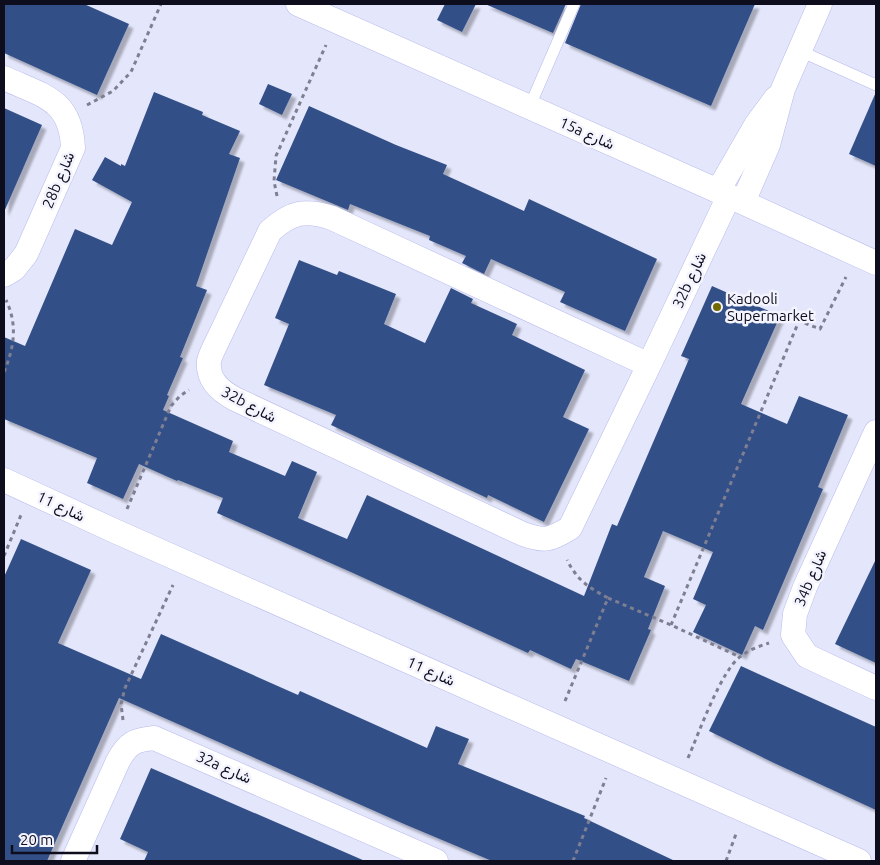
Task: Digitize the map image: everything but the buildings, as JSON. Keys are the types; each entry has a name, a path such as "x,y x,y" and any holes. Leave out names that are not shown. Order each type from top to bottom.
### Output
{"street":[{"name":"32b شارع","path":"281,220 270,231 209,362 212,379 220,391 523,534 539,539 555,538 570,528 578,513 730,196 756,125 783,89 820,4"},
{"name":"15a شارع","path":"302,5 336,22 730,196 867,259"},
{"path":"4,78 56,104 67,116"},
{"name":"28b شارع","path":"4,275 14,269 26,254 67,164 73,148 72,132 67,116"},
{"path":"281,220 298,213 315,212 332,218 649,365"},
{"name":"34b شارع","path":"793,635 794,614 805,587 870,460 876,432"},
{"name":"شارع 11","path":"4,480 117,532 859,861"},
{"path":"793,635 807,656 876,688"},
{"name":"32a شارع","path":"126,748 139,739 154,738 168,743 436,861"},
{"path":"73,861 118,761 126,748"}],"lane":[{"path":"529,108 574,4"},
{"path":"800,51 876,85"}],"path":[{"path":"67,116 113,91 131,72 161,4"},
{"path":"281,220 274,181 276,156 336,22"},
{"path":"672,625 799,321 820,329 867,259"},
{"path":"4,295 14,322 14,340 4,372"},
{"path":"117,532 171,406 180,396 212,379"},
{"path":"4,556 30,492"},
{"path":"555,538 575,575 585,585 608,598 740,657"},
{"path":"126,748 121,704 125,688 183,561"},
{"path":"554,726 608,598"},
{"path":"678,781 722,680 740,657 760,646 793,635"},
{"path":"573,861 616,753"}],"place":[{"name":"Kadooli Supermarket","path":"717,307"}]}
